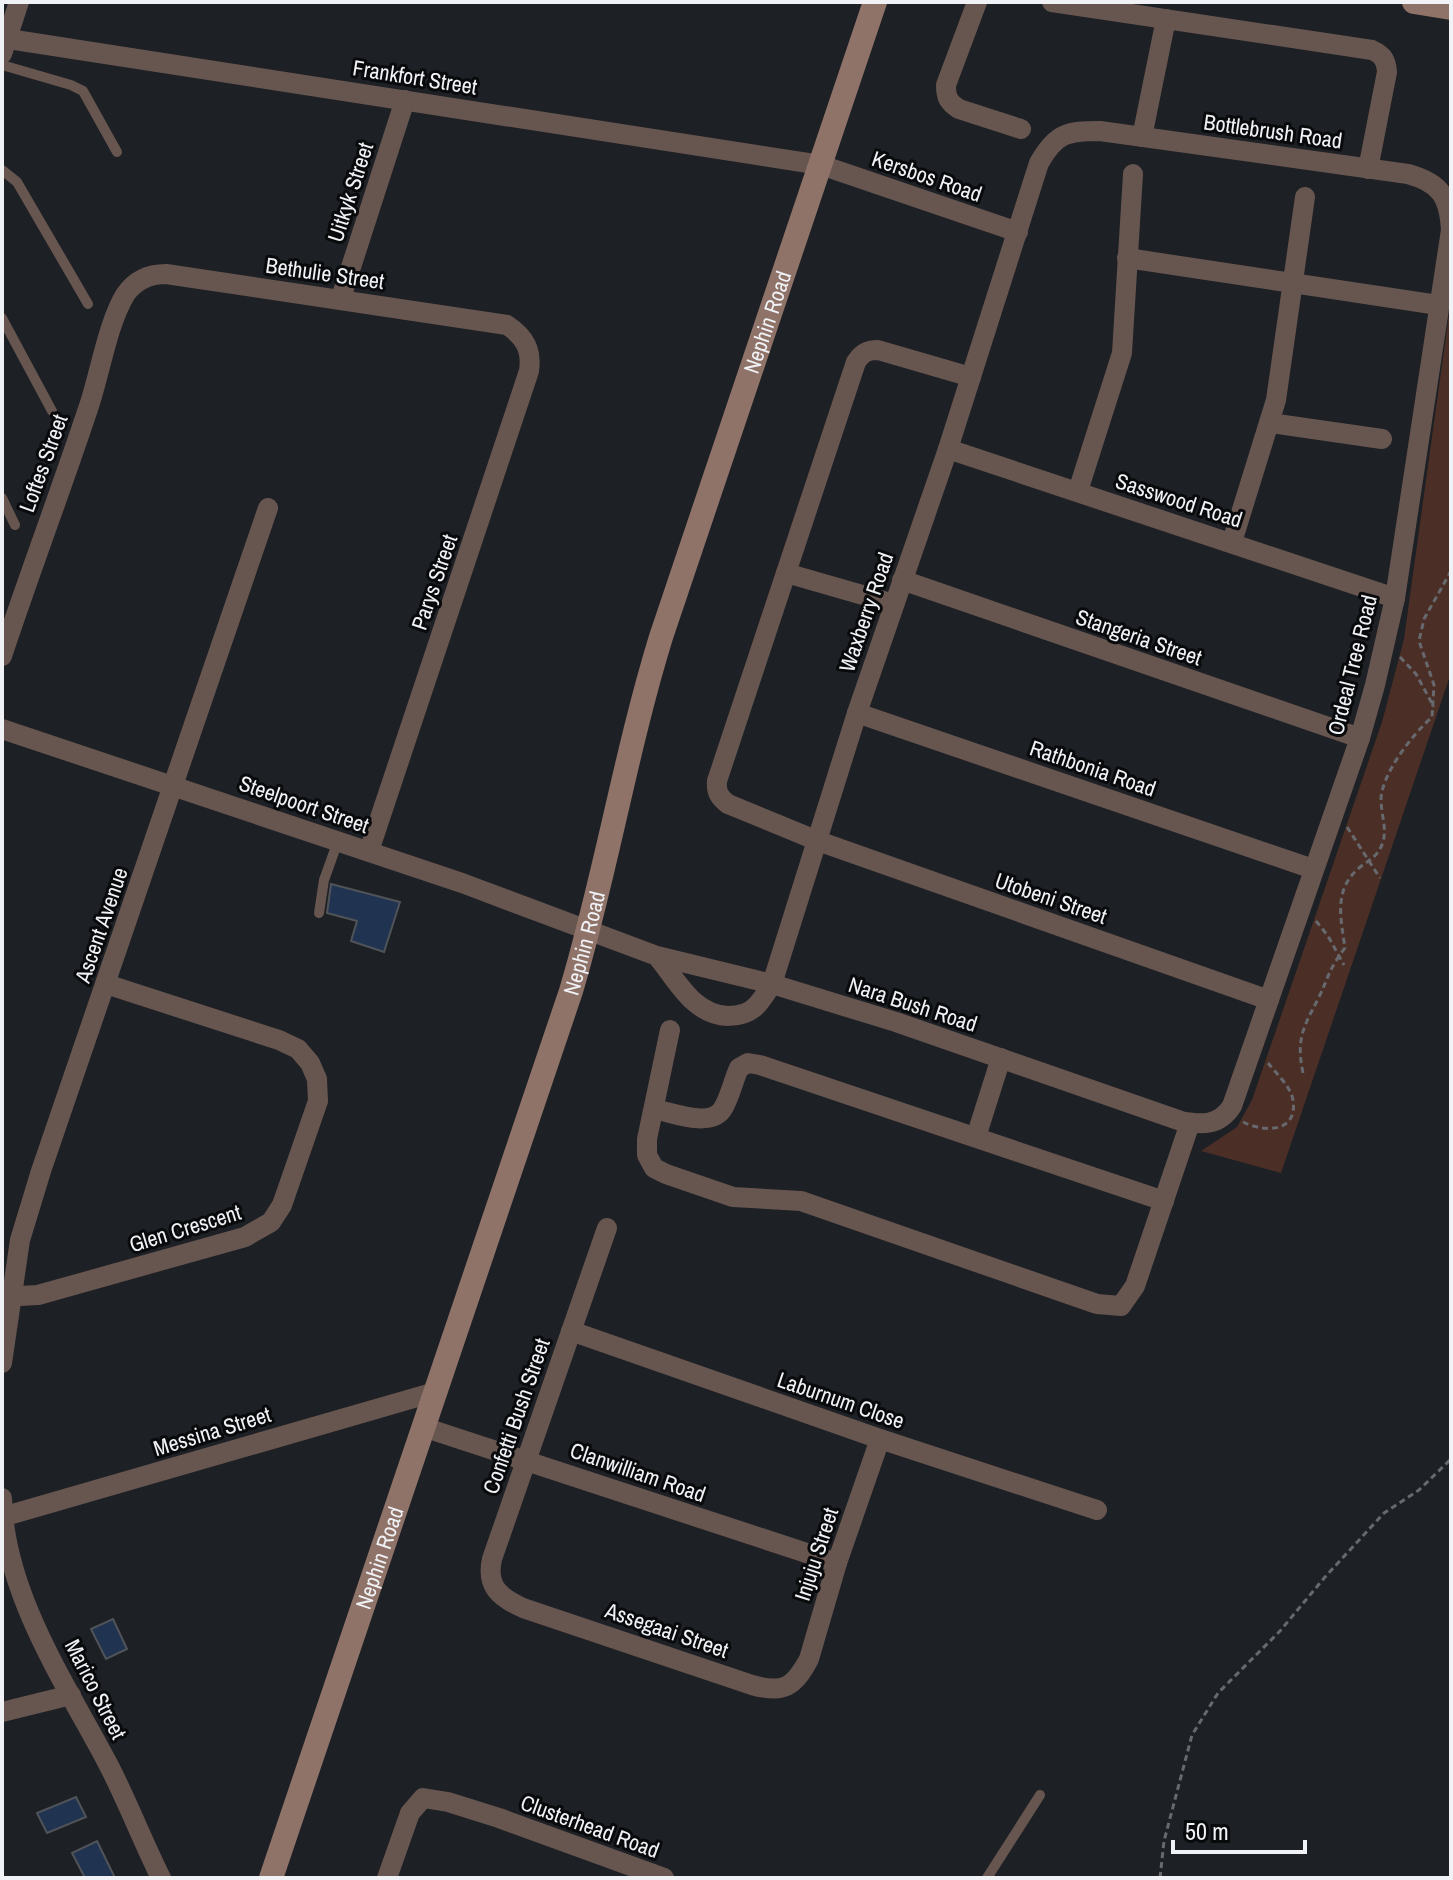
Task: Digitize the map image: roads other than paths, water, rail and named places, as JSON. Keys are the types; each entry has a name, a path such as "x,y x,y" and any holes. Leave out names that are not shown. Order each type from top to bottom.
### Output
{"street":[{"path":"4,44 19,2"},
{"name":"Nephin Road","path":"271,1878 571,991 639,707 875,2"},
{"path":"977,2 946,85 946,94 950,103 959,109 1021,129"},
{"path":"1052,2 1372,50 1381,54 1387,72 1368,169"},
{"path":"1412,2 1451,8"},
{"path":"1142,137 1166,19"},
{"name":"Frankfort Street","path":"4,44 405,100 821,165"},
{"name":"Uitkyk Street","path":"341,298 405,100"},
{"name":"Bottlebrush Road","path":"1082,131 1424,178 1446,194"},
{"name":"Waxberry Road","path":"657,956 690,1000 705,1011 721,1016 738,1016 756,1007 772,984 857,713 948,449 1039,163 1058,137 1082,131"},
{"name":"Kersbos Road","path":"821,165 1018,232"},
{"path":"1078,491 1122,353 1133,174"},
{"name":"Ordeal Tree Road","path":"1223,1117 1254,1044 1360,738 1384,648 1395,598 1443,295 1451,230 1446,194"},
{"path":"1232,542 1276,400 1305,197"},
{"path":"1127,258 1292,284 1443,295"},
{"name":"Bethulie Street","path":"131,287 148,277 166,274 496,322 515,330"},
{"name":"Loftes Street","path":"2,656 89,405 119,307 131,287"},
{"name":"Parys Street","path":"369,851 529,371 529,351 515,330"},
{"path":"894,604 786,573 856,362 869,350 878,350 971,377"},
{"path":"1270,423 1382,439"},
{"name":"Sasswood Road","path":"948,449 1395,598"},
{"name":"Ascent Avenue","path":"2,1363 6,1292 41,1171 268,508"},
{"name":"Utobeni Street","path":"786,573 717,781 716,790 720,798 818,841 1269,1000"},
{"name":"Stangeria Street","path":"902,580 1360,738"},
{"name":"Rathbonia Road","path":"857,713 1313,869"},
{"name":"Steelpoort Street","path":"2,729 369,851 588,930"},
{"name":"Nara Bush Road","path":"588,930 657,956 772,984 896,1022 1190,1123 1208,1124 1223,1117"},
{"name":"Glen Crescent","path":"6,1292 27,1297 38,1295 234,1240 263,1228 282,1205 318,1101 313,1070 298,1049 106,984"},
{"path":"670,1030 647,1155 654,1168 733,1197 801,1201 1112,1307 1121,1306 1135,1286 1190,1123"},
{"path":"976,1137 1001,1058"},
{"path":"654,1109 704,1119 714,1117 721,1112 739,1068 748,1063 760,1065 1164,1201"},
{"name":"Confetti Bush Street","path":"523,1608 493,1588 489,1570 607,1228"},
{"name":"Laburnum Close","path":"571,1331 880,1439 1097,1510"},
{"name":"Messina Street","path":"2,1517 435,1392"},
{"name":"Clanwilliam Road","path":"423,1427 837,1563"},
{"name":"Injuju Street","path":"794,1681 809,1659 837,1563 880,1439"},
{"path":"2,1498 2,1517"},
{"name":"Marico Street","path":"2,1517 11,1566 25,1603 109,1766 155,1876"},
{"name":"Assegaai Street","path":"523,1608 766,1689 781,1689 794,1681"},
{"path":"2,1712 71,1695"},
{"name":"Clusterhead Road","path":"387,1878 410,1813 423,1798 448,1802 499,1818 664,1878"}],"lane":[{"path":"2,65 83,91 117,152"},
{"path":"2,170 17,182 88,304"},
{"path":"2,318 52,411"},
{"path":"2,498 15,525"},
{"path":"319,913 324,880 338,841"},
{"path":"987,1878 1040,1795"}]}
